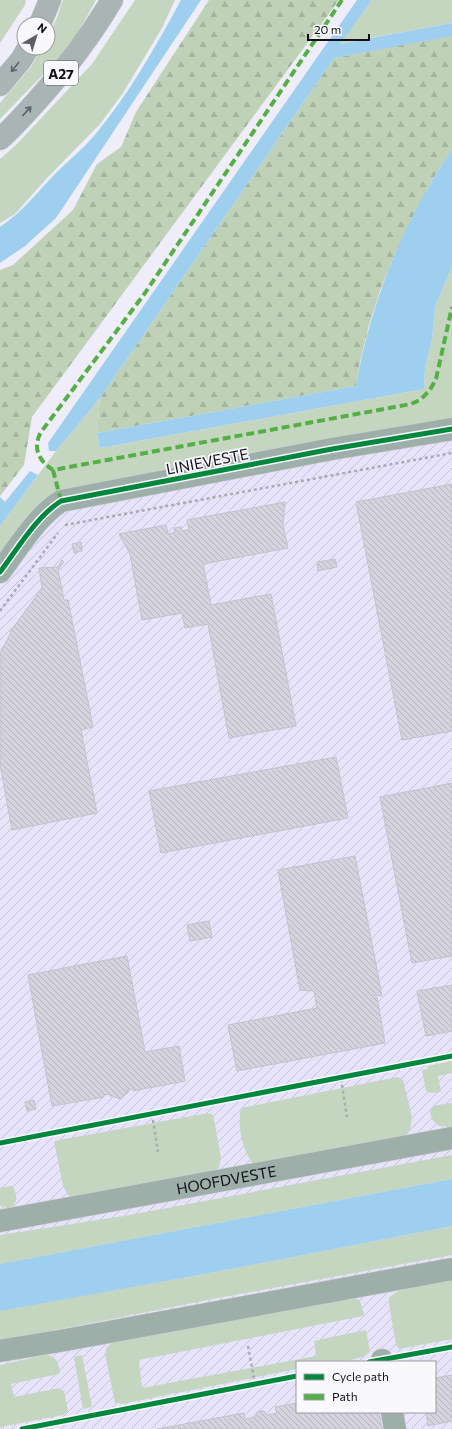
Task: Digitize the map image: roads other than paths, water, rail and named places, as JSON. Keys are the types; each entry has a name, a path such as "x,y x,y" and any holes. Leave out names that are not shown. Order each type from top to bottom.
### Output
{"highway":[{"path":"43,16 50,0"},
{"name":"A27","path":"0,139 25,114 60,74 102,18 112,0"},
{"name":"A27","path":"0,86 23,56"}],"street":[{"name":"LINIEVESTE","path":"0,572 41,517 51,507 61,501 452,429"},
{"name":"HOOFDVESTE","path":"0,1221 452,1138"},
{"path":"0,1351 452,1269"},
{"path":"392,1413 395,1429"}],"water":[{"path":"181,0 201,0 56,218 25,246 0,263 0,227 23,208 57,172 90,141 107,120 141,70"},
{"path":"357,0 372,0 340,44 452,23 452,36 334,58 100,398 56,451 49,451 48,443"},
{"path":"452,149 452,266 435,307 432,339 425,368 424,389 100,448 97,433 356,386 362,354 380,292 392,262 404,233 419,204"},
{"path":"30,471 38,475 0,526 0,497 5,502"},
{"path":"452,1179 452,1226 210,1273 0,1311 0,1264"}]}
